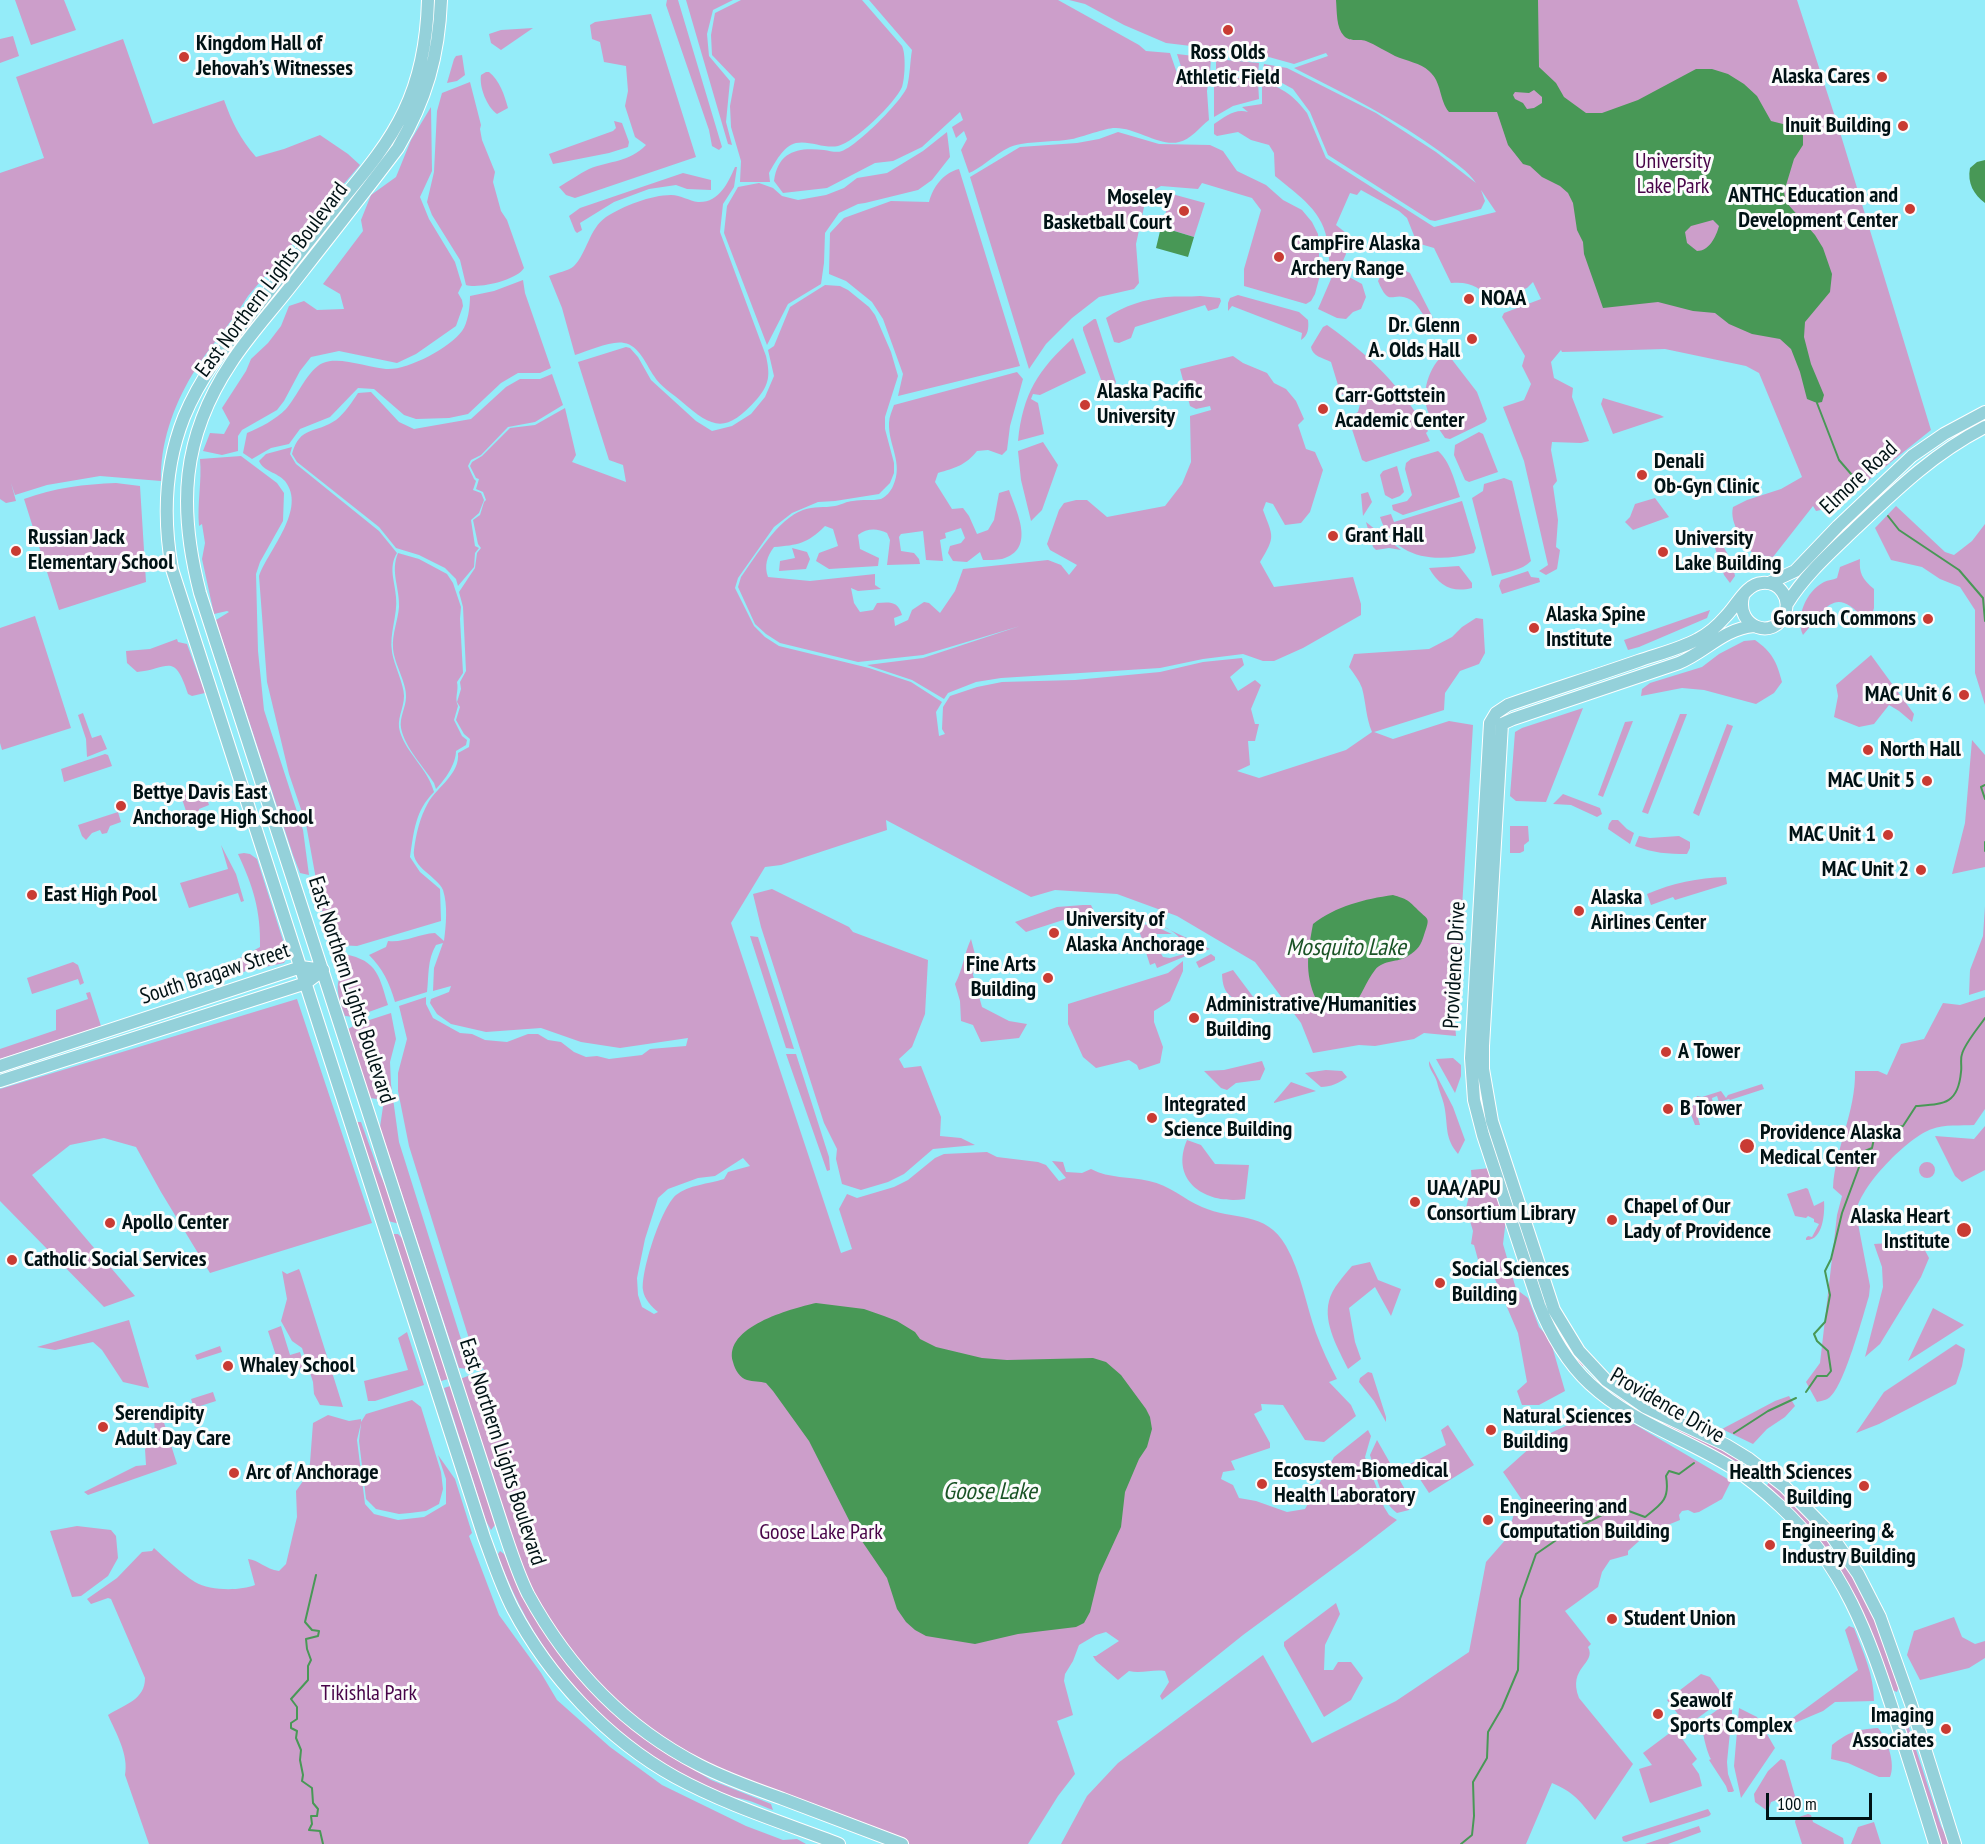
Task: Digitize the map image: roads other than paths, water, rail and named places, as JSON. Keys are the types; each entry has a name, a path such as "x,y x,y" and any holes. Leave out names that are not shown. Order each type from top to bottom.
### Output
{"main road":[{"name":"East Northern Lights Boulevard","path":"428,0 425,41 420,66 396,127 369,166 211,367 184,418 169,476 166,521 172,569 498,1577 513,1608 545,1661 581,1703 613,1733 675,1777 737,1806 839,1844"},
{"name":"East Northern Lights Boulevard","path":"441,0 440,25 430,80 409,129 393,155 231,362 207,405 194,446 186,492 188,542 200,593 518,1571 539,1611 577,1668 627,1718 661,1742 700,1765 752,1788 903,1844"},
{"name":"Elmore Road","path":"1769,583 1795,571 1850,514 1921,450 1944,434 1985,412"},
{"name":"Elmore Road","path":"1787,604 1814,568 1911,476 1938,455 1985,427"},
{"path":"1769,583 1782,591 1787,604 1786,612 1778,623 1765,628 1742,627 1729,632 1679,663 1513,718 1499,718 1508,705 1699,639 1726,617 1754,585 1769,583"},
{"path":"1743,596 1742,612 1745,619 1754,626"},
{"name":"Providence Drive","path":"1499,718 1491,723 1482,846 1471,1058 1472,1085 1483,1135 1543,1317 1562,1349 1596,1390 1626,1411 1730,1466 1780,1505 1826,1559 1846,1592 1865,1631 1935,1844"},
{"name":"Providence Drive","path":"1499,718 1483,1046 1484,1069 1492,1121 1554,1310 1579,1351 1606,1380 1645,1407 1726,1445 1749,1459 1785,1486 1829,1532 1848,1557 1880,1617 1911,1704 1955,1844"},
{"name":"South Bragaw Street","path":"0,1066 301,967 323,970"},
{"name":"South Bragaw Street","path":"0,1081 306,983 323,970"},
{"path":"384,1227 399,1229 411,1242"}],"water":[{"path":"1336,0 1538,0 1539,67 1556,83 1564,97 1586,113 1602,113 1638,100 1696,69 1712,69 1728,74 1744,84 1757,96 1771,121 1796,124 1803,132 1803,145 1794,159 1784,192 1786,202 1815,235 1823,248 1832,274 1830,292 1805,322 1804,337 1811,364 1824,395 1822,402 1817,403 1807,399 1791,349 1780,339 1752,334 1729,324 1715,313 1693,311 1658,302 1603,308 1584,254 1573,203 1568,193 1542,177 1530,166 1523,164 1508,145 1497,112 1449,112 1436,80 1426,68 1366,41 1349,39 1344,36 1338,24","holes":["1534,90 1542,97 1542,103 1534,108 1527,109 1513,95 1515,92 1529,93","1713,220 1719,226 1714,239 1705,249 1697,251 1687,243 1685,232 1691,226"]},
{"path":"1985,160 1985,203 1972,188 1969,173 1970,168 1977,162"},
{"path":"1161,227 1194,237 1188,257 1156,248"},
{"name":"Mosquito Lake","path":"1393,895 1404,898 1428,921 1419,947 1404,958 1379,967 1372,974 1351,1009 1333,1007 1316,999 1308,971 1313,924 1331,912 1351,904"},
{"name":"Goose Lake","path":"816,1303 864,1309 897,1321 915,1332 920,1339 936,1347 982,1358 1007,1360 1093,1358 1106,1362 1121,1375 1146,1409 1152,1429 1147,1447 1139,1459 1125,1492 1121,1527 1099,1575 1090,1612 1084,1623 1076,1627 1018,1634 975,1644 926,1636 906,1622 897,1609 887,1578 853,1528 809,1441 766,1383 744,1379 733,1362 733,1350 738,1339 748,1330 776,1315"}],"waterway":[{"path":"1817,403 1839,460 1858,482"},
{"path":"1888,516 1899,530 1959,570 1983,598 1985,621"},
{"path":"1985,785 1981,787 1985,799"},
{"path":"1985,842 1985,851"},
{"path":"1806,1392 1817,1376 1827,1376 1831,1371 1828,1351 1817,1341 1814,1334 1825,1322 1830,1295 1825,1271 1831,1259 1842,1213 1865,1151 1872,1148 1876,1129 1903,1126 1916,1106 1941,1103 1953,1097 1959,1083 1961,1056 1985,1018"},
{"path":"1734,1433 1768,1411 1796,1398"},
{"path":"1461,1844 1472,1835 1473,1782 1487,1758 1488,1732 1502,1708 1518,1670 1520,1599 1536,1554 1568,1532 1614,1509 1626,1510 1645,1517 1666,1496 1666,1476 1669,1471 1679,1474 1694,1463"},
{"path":"316,1575 305,1622 312,1630 319,1631 318,1636 306,1639 311,1660 308,1666 308,1680 291,1699 297,1707 297,1719 291,1723 291,1728 297,1731 296,1738 301,1750 302,1781 312,1788 313,1803 318,1809 317,1816 311,1816 312,1824 309,1830 320,1831 323,1844"}],"place":[{"name":"Ross Olds Athletic Field","path":"1228,30"},
{"name":"Kingdom Hall of Jehovah’s Witnesses","path":"184,57"},
{"name":"Alaska Cares","path":"1882,77"},
{"name":"Inuit Building","path":"1903,126"},
{"name":"ANTHC Education and Development Center","path":"1910,209"},
{"name":"Moseley Basketball Court","path":"1184,211"},
{"name":"CampFire Alaska Archery Range","path":"1279,257"},
{"name":"NOAA","path":"1469,299"},
{"name":"Dr. Glenn A. Olds Hall","path":"1472,339"},
{"name":"Alaska Pacific University","path":"1085,405"},
{"name":"Carr-Gottstein Academic Center","path":"1323,409"},
{"name":"Denali Ob-Gyn Clinic","path":"1642,475"},
{"name":"Grant Hall","path":"1333,536"},
{"name":"Russian Jack Elementary School","path":"16,551"},
{"name":"University Lake Building","path":"1663,552"},
{"name":"Gorsuch Commons","path":"1928,619"},
{"name":"Alaska Spine Institute","path":"1534,628"},
{"name":"MAC Unit 6","path":"1964,695"},
{"name":"North Hall","path":"1868,750"},
{"name":"MAC Unit 5","path":"1927,781"},
{"name":"Bettye Davis East Anchorage High School","path":"121,806"},
{"name":"MAC Unit 1","path":"1888,835"},
{"name":"MAC Unit 2","path":"1921,870"},
{"name":"East High Pool","path":"32,895"},
{"name":"Alaska Airlines Center","path":"1579,911"},
{"name":"University of Alaska Anchorage","path":"1054,933"},
{"name":"Fine Arts Building","path":"1048,978"},
{"name":"Administrative/Humanities Building","path":"1194,1018"},
{"name":"A Tower","path":"1666,1052"},
{"name":"B Tower","path":"1668,1109"},
{"name":"Integrated Science Building","path":"1152,1118"},
{"name":"Providence Alaska Medical Center","path":"1747,1146"},
{"name":"UAA/APU Consortium Library","path":"1415,1202"},
{"name":"Chapel of Our Lady of Providence","path":"1612,1220"},
{"name":"Apollo Center","path":"110,1223"},
{"name":"Alaska Heart Institute","path":"1964,1230"},
{"name":"Catholic Social Services","path":"12,1260"},
{"name":"Social Sciences Building","path":"1440,1283"},
{"name":"Whaley School","path":"228,1366"},
{"name":"Serendipity Adult Day Care","path":"103,1427"},
{"name":"Natural Sciences Building","path":"1491,1430"},
{"name":"Arc of Anchorage","path":"234,1473"},
{"name":"Ecosystem-Biomedical Health Laboratory","path":"1262,1484"},
{"name":"Health Sciences Building","path":"1864,1486"},
{"name":"Engineering and Computation Building","path":"1488,1520"},
{"name":"Engineering & Industry Building","path":"1770,1545"},
{"name":"Student Union","path":"1612,1619"},
{"name":"Seawolf Sports Complex","path":"1658,1714"},
{"name":"Imaging Associates","path":"1946,1729"}],"park label":[{"name":"University Lake Park","path":"1673,174"},
{"name":"Goose Lake Park","path":"821,1533"},
{"name":"Tikishla Park","path":"369,1694"}]}
